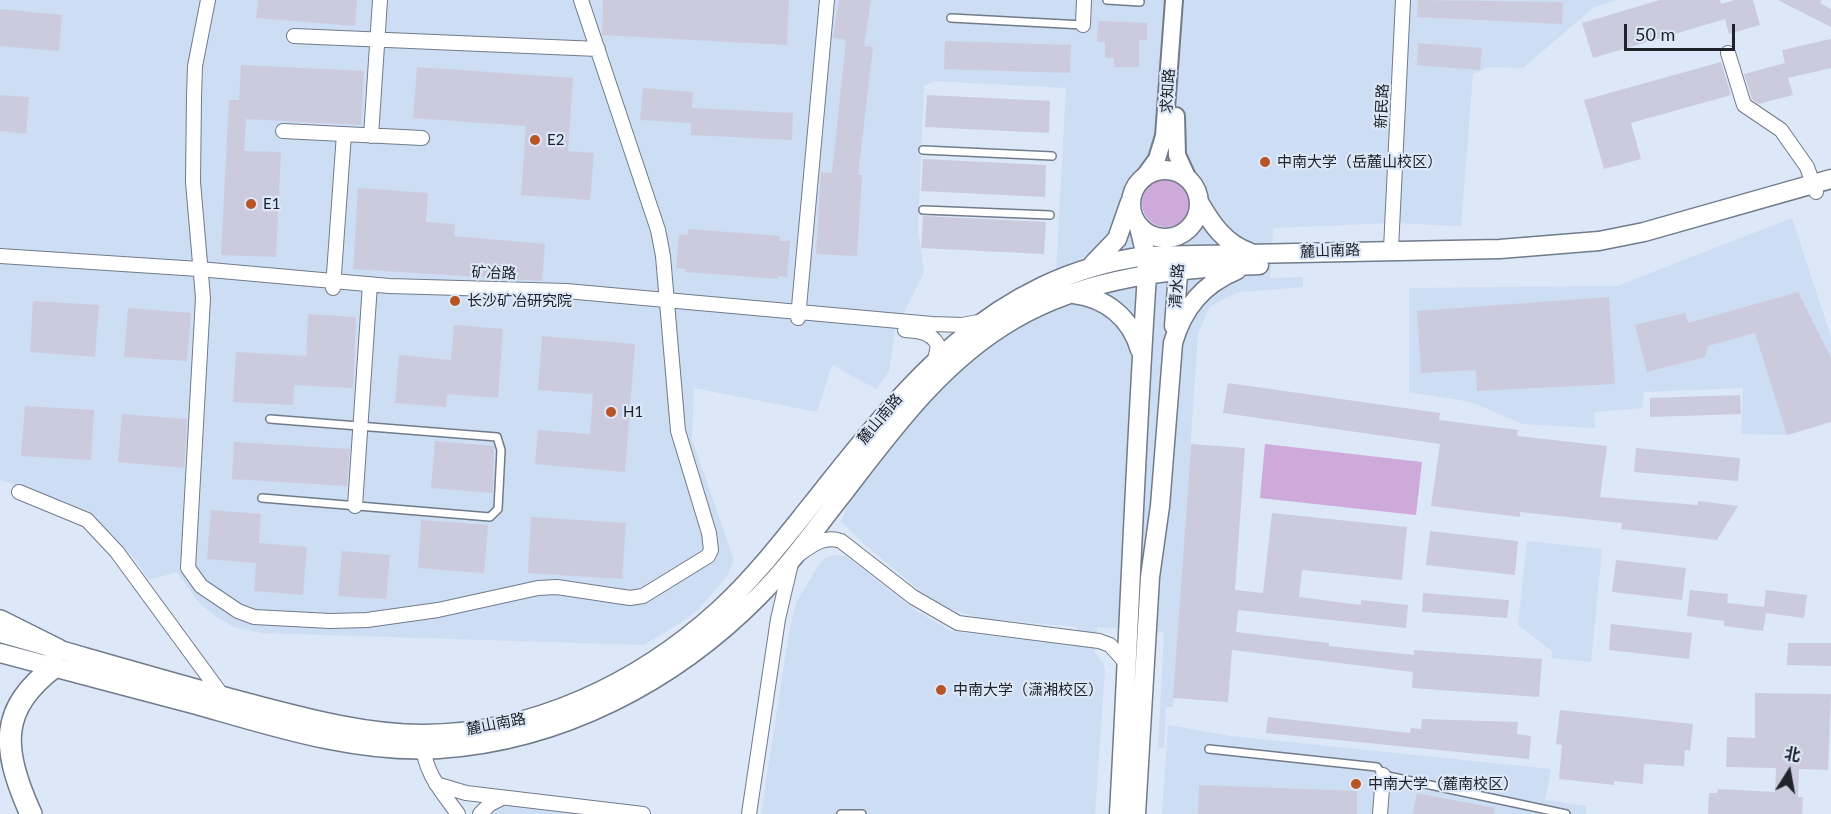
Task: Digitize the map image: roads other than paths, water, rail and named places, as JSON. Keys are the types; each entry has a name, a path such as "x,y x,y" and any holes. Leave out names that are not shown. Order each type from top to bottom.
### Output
{"main road":[{"path":"1082,270 1110,249 1124,225 1137,183 1144,177 1166,170 1178,172 1188,179 1198,193 1200,202 1213,224 1225,237 1254,259 1205,289 1184,314 1173,343"},
{"name":"麓山南路","path":"1254,259 1524,259 1568,255 1614,248 1820,188 1831,179"},
{"name":"麓山南路","path":"0,633 56,659 241,718 337,741 369,746 423,741 516,722 603,691 646,667 720,609 754,574 898,397 935,360 986,320 1038,288 1082,270 1123,259 1146,256 1179,263 1391,249 1500,249 1599,241 1820,188"},
{"path":"1119,814 1132,584 1134,476 1147,275 1146,256 1130,200"},
{"path":"1139,227 1159,238 1174,237 1188,230 1197,217 1200,202"},
{"name":"清水路","path":"1136,814 1150,577 1160,506 1179,263 1188,230"},
{"name":"麓山南路","path":"0,653 56,659 423,741 438,749 495,740 588,714 637,691 692,655 751,604 792,559 916,402 948,369 1014,319 1045,303 1147,275 1179,263"},
{"path":"1072,294 1103,302 1116,311 1136,338 1142,356"},
{"path":"0,621 56,659 11,698 2,729 8,762 31,813"},
{"path":"0,783 31,813"}],"street":[{"path":"208,0 195,66 193,182 203,298 188,568 201,586 238,611 254,617 367,620 438,610 538,588 557,587 630,598 643,596 708,556 711,550 709,533 675,417 667,304 658,230 581,0"},
{"path":"371,136 380,0"},
{"path":"799,315 827,0"},
{"path":"1083,25 1084,0"},
{"name":"求知路","path":"1144,177 1157,159 1164,136 1174,0"},
{"name":"求知路","path":"1183,0 1175,129 1177,155 1188,179"},
{"name":"新民路","path":"1391,249 1403,0"},
{"path":"294,36 598,49"},
{"path":"1728,53 1744,105 1781,130 1820,188"},
{"path":"283,131 422,138"},
{"path":"334,285 344,134"},
{"name":"矿冶路","path":"0,256 370,288 566,291 667,304 799,315 962,325 986,320"},
{"name":"矿冶路","path":"0,262 200,272"},
{"path":"355,506 370,288"},
{"name":"矿冶路","path":"799,315 929,334 938,345 935,360"},
{"path":"19,492 87,520 117,552 222,696 241,718"},
{"path":"749,814 778,619 792,559 822,539 832,538 841,541 913,597 958,623 1099,641 1110,645 1128,664"},
{"path":"751,604 761,599 768,600 778,619"},
{"path":"423,741 427,768 458,814"},
{"path":"1380,814 1383,775"},
{"path":"436,784 466,793 643,814"},
{"path":"480,814 490,804 502,798"}],"lane":[{"path":"1107,0 1140,2"},
{"path":"951,18 1083,25"},
{"path":"923,150 1052,156"},
{"path":"923,210 1050,215"},
{"path":"262,498 490,517 498,509 501,450 497,438 270,419"},
{"path":"1209,749 1377,767 1383,775 1566,814"},
{"path":"841,814 862,814"}],"place":[{"name":"E2","path":"535,140"},
{"name":"中南大学（岳麓山校区）","path":"1265,162"},
{"name":"E1","path":"251,204"},
{"name":"长沙矿冶研究院","path":"455,301"},
{"name":"H1","path":"611,412"},
{"name":"中南大学（潇湘校区）","path":"941,690"},
{"name":"中南大学（麓南校区）","path":"1356,784"}]}
